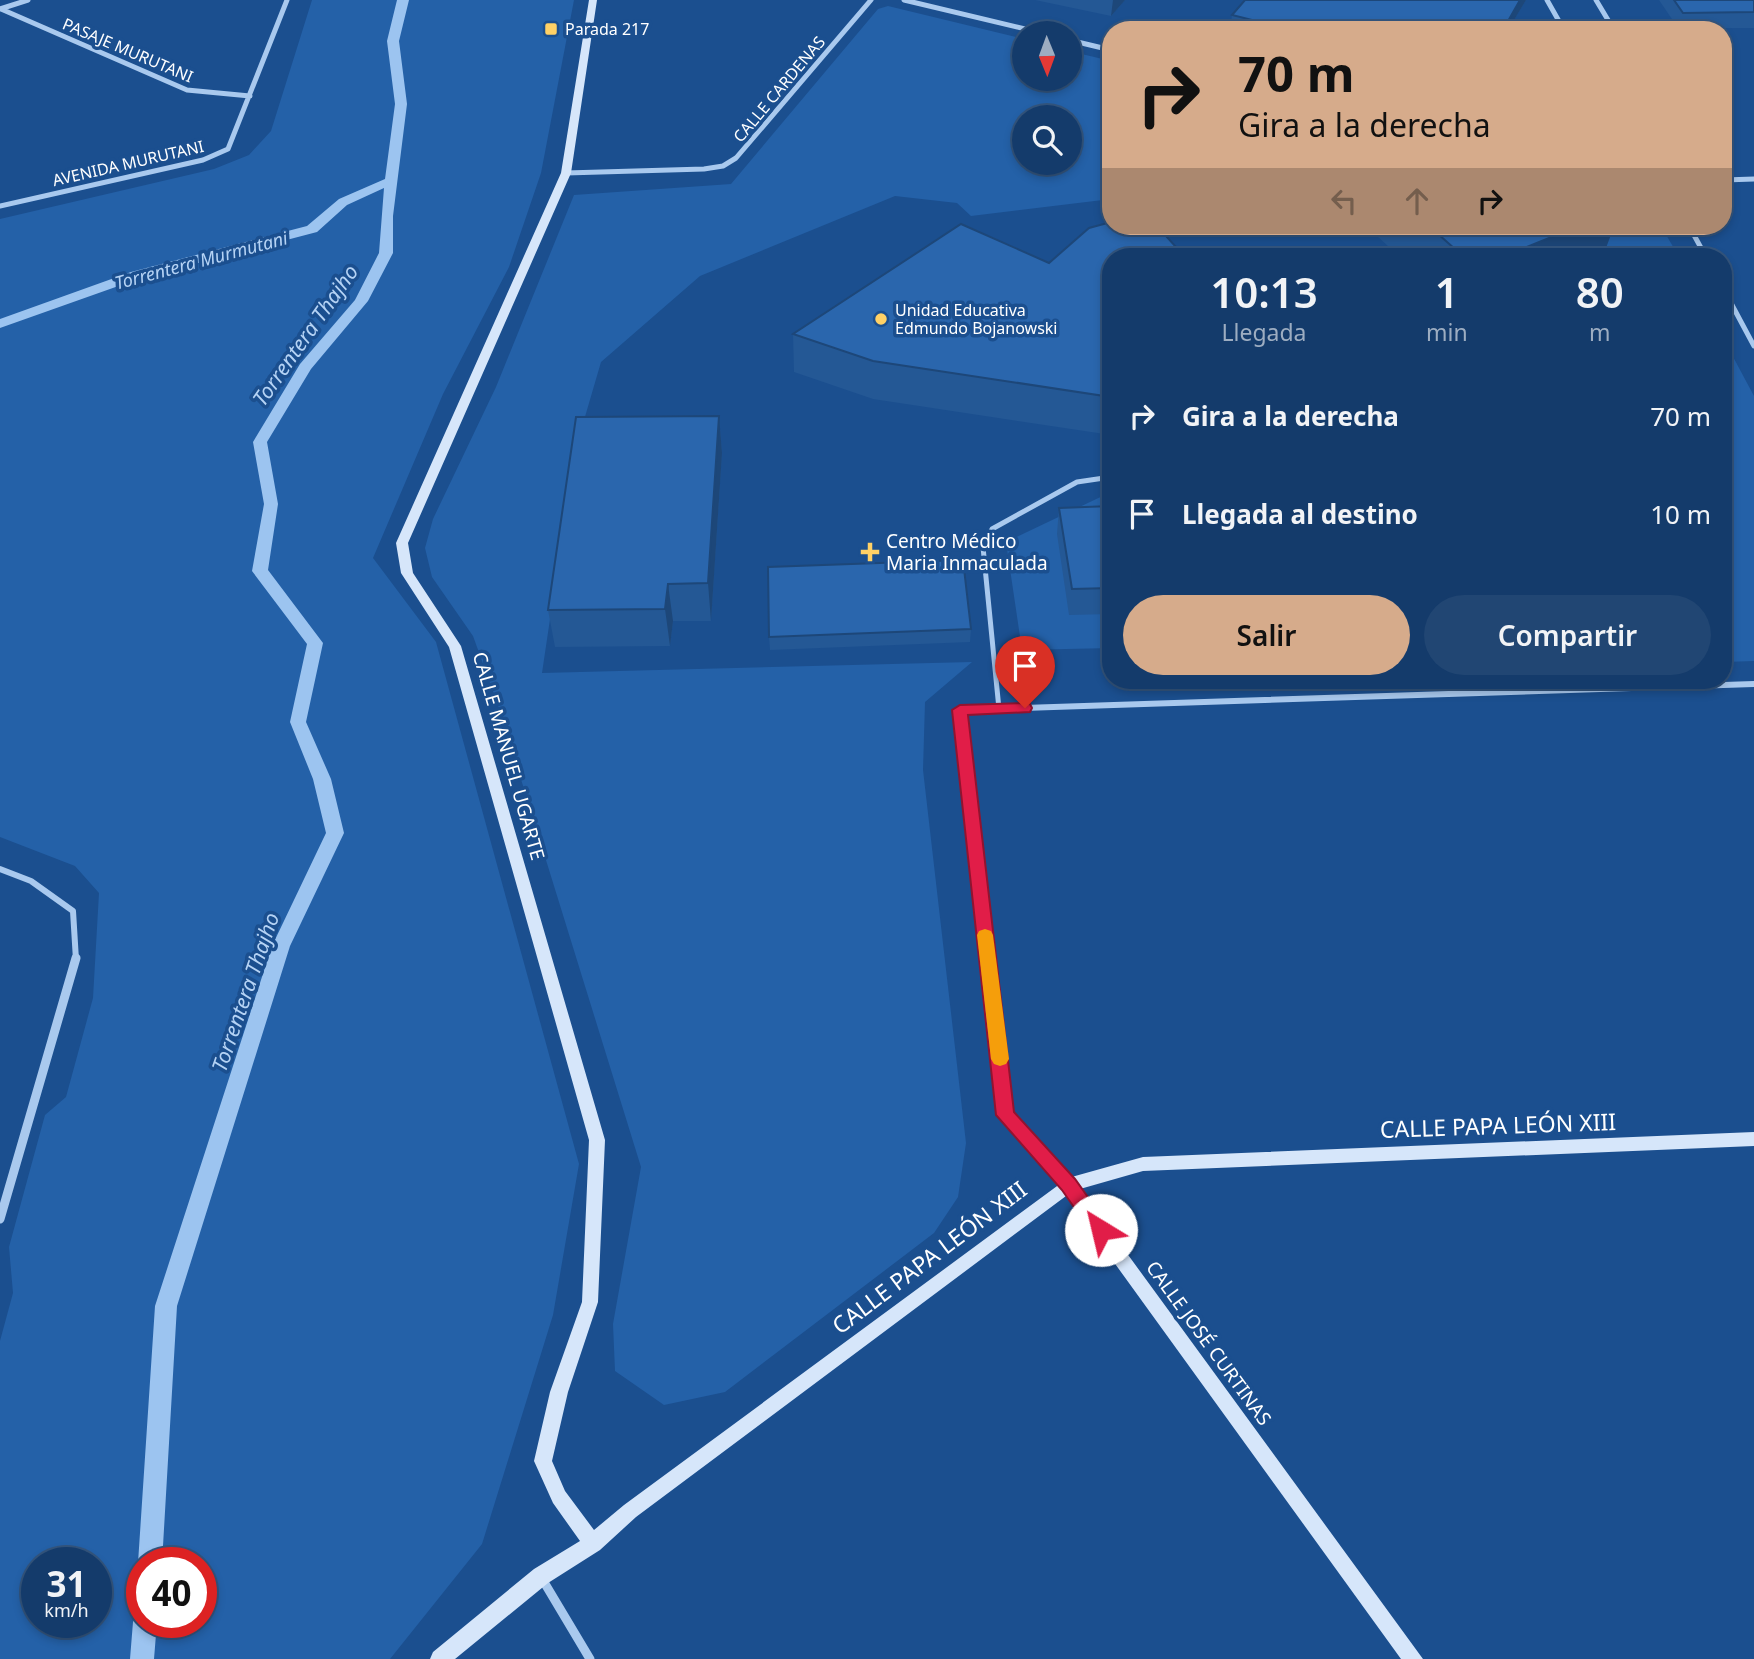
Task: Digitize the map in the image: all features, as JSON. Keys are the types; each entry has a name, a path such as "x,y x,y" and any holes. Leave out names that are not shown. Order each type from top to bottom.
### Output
{"street":[{"path":"0,9 28,0"},
{"name":"AVENIDA MURUTANI","path":"0,206 203,160 228,149 287,0"},
{"name":"CALLE MANUEL UGARTE","path":"593,0 566,173 402,543 407,573 455,646 597,1140 590,1302 559,1392 544,1461 559,1497 593,1543"},
{"name":"CALLE CARDENAS","path":"566,173 704,169 723,166 736,158 871,0"},
{"path":"904,0 1012,26"},
{"path":"1547,0 1559,21"},
{"path":"1597,0 1609,21"},
{"name":"PASAJE MURUTANI","path":"0,9 187,90 250,96"},
{"path":"1082,43 1102,48"},
{"path":"1732,180 1754,179"},
{"path":"1732,305 1754,346"},
{"path":"1732,685 1754,684"},
{"path":"999,709 1603,689"},
{"name":"CALLE JOSÉ CURTINAS","path":"999,709 960,710 1005,1115 1068,1185 1413,1659"},
{"path":"0,869 31,881 73,911 76,964 0,1219"},
{"name":"CALLE PAPA LEÓN XIII","path":"440,1659 541,1576 593,1543 630,1511 1068,1185 1143,1164 1754,1139"},
{"path":"541,1576 590,1659"}],"lane":[{"path":"999,709 983,547 992,529 1077,482 1102,478"}],"shaded area":[{"path":"312,0 574,0 541,173 509,267 443,394 373,558 436,642 579,1164 553,1315 482,1544 390,1659 0,1659 0,1341 13,1293 9,1247 45,1115 66,1097 93,998 99,893 75,866 0,837 0,219 214,169 249,155 271,131"},
{"path":"888,6 1012,36 1012,91 1082,91 1082,54 1102,59 1102,200 971,216 957,203 895,196 700,276 601,362 575,451 542,673 972,662 925,702 923,770 966,1143 958,1197 934,1233 725,1392 664,1405 615,1371 613,1324 641,1167 498,705 473,636 432,577 425,548 433,519 496,387 574,195 731,184 878,9"},
{"path":"1552,235 1666,235 1674,248 1567,248"},
{"path":"1732,355 1754,396 1754,661 1732,662"},
{"path":"1102,496 1102,648 1022,650 1006,542"}],"building":[{"path":"1245,0 1520,0 1508,21 1256,21 1232,15"},
{"path":"1674,0 1754,0 1754,12 1683,13"},
{"path":"961,224 1049,263 1089,228 1102,224 1102,235 1165,235 1177,248 1102,248 1102,396 873,361 793,334"},
{"path":"1439,235 1557,235 1524,248 1454,248"},
{"path":"719,416 708,583 668,584 665,609 548,610 576,417"},
{"path":"1102,506 1102,588 1072,589 1059,508"},
{"path":"963,560 971,629 769,637 768,567"}],"waterway":[{"name":"Torrentera Thajho","path":"391,181 401,104 393,41 403,0"},
{"name":"Torrentera Murmutani","path":"0,324 136,275 312,229 343,202 391,181"},
{"name":"Torrentera Thajho","path":"151,1547 166,1306 281,946 335,833 322,779 298,722 315,643 260,571 271,504 260,442 305,367 361,301 386,253 391,181"},
{"name":"Torrentera Thajho","path":"142,1659 144,1638"}],"slow traffic":[{"path":"985,935 1000,1059"}],"place":[{"name":"Parada 217","path":"551,29"},
{"name":"Unidad Educativa Edmundo Bojanowski","path":"881,319"},
{"name":"Centro Médico Maria Inmaculada","path":"870,552"}],"route":[{"path":"1025,708 960,710 1005,1115 1068,1185 1101,1230"}]}
